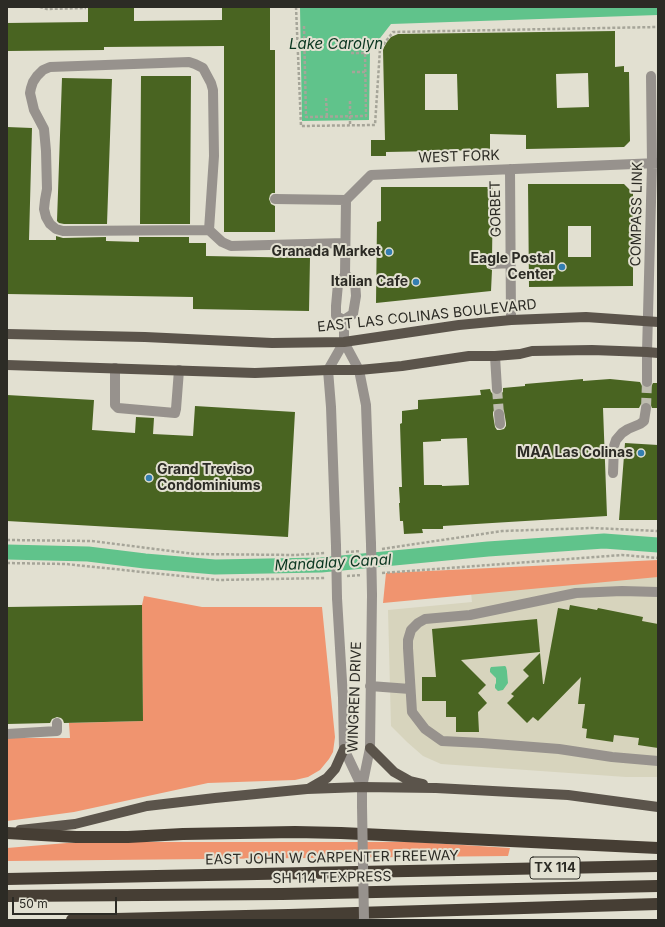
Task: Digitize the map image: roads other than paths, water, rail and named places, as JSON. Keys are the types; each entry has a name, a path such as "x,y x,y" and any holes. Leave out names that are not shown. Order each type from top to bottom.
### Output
{"highway":[{"path":"7,832 76,837 128,837 183,834 294,832 658,848"},
{"name":"EAST JOHN W CARPENTER FREEWAY","path":"7,879 658,866"},
{"name":"SH 114 TEXPRESS","path":"7,896 282,894 658,886"},
{"path":"72,920 658,904"}],"main road":[{"name":"EAST LAS COLINAS BOULEVARD","path":"7,334 145,337 272,343 344,342 459,325 511,320 586,317 653,321"},
{"path":"7,365 255,373 359,370 402,366 469,356 495,356 540,351 592,350 658,353"},
{"path":"370,748 394,772 410,781 436,788"},
{"path":"307,789 326,778 335,769 344,749"},
{"path":"7,832 75,824 147,806 307,789 362,787 436,788 568,795 658,807"}],"street":[{"path":"209,230 214,156 213,90 203,68 189,62 50,67 43,70 37,76 33,82 30,93 34,110 44,129 47,189 44,200 44,209 50,224 56,229 64,232 209,230 222,242 231,246 345,243"},
{"name":"COMPASS LINK","path":"647,382 647,352 653,321 655,164 651,76"},
{"name":"WEST FORK","path":"346,200 371,175 655,164"},
{"name":"GORBET","path":"510,169 511,320"},
{"path":"275,199 346,200 345,274 338,284 336,306 336,316 344,320"},
{"path":"492,264 511,263"},
{"path":"344,320 353,314 356,296 355,281 345,274"},
{"path":"328,370 344,342 344,320"},
{"name":"WINGREN DRIVE","path":"344,342 359,370 366,405 372,595 370,748 362,787"},
{"path":"495,356 497,389"},
{"path":"115,368 115,405 118,408 174,413 176,409 179,370"},
{"name":"WINGREN DRIVE","path":"328,370 331,407 337,598 343,698 344,749 362,787"},
{"path":"613,473 614,446 616,440 622,433 644,421 646,408"},
{"path":"658,592 622,591 576,593 470,615 425,619 411,630 408,640 412,712 425,729 442,742 482,742 559,749 612,757 658,761"},
{"path":"370,686 410,689"},
{"path":"7,734 57,732 57,723"},
{"path":"362,787 364,920"}],"water":[{"name":"Lake Carolyn","path":"300,7 658,7 658,15 391,24 370,51 369,120 302,121"},
{"path":"505,666 508,683 503,690 498,691 495,688 496,678 490,672 490,669 491,667"}],"waterway":[{"name":"Mandalay Canal","path":"7,552 88,554 215,567 321,565 488,549 604,541 658,545"}],"tunnel":[{"path":"646,408 647,382"},
{"path":"497,389 499,414"}],"place":[{"name":"Granada Market","path":"389,252"},
{"name":"Eagle Postal Center","path":"562,267"},
{"name":"Italian Cafe","path":"416,282"},
{"name":"MAA Las Colinas","path":"641,453"},
{"name":"Grand Treviso Condominiums","path":"149,478"}]}
